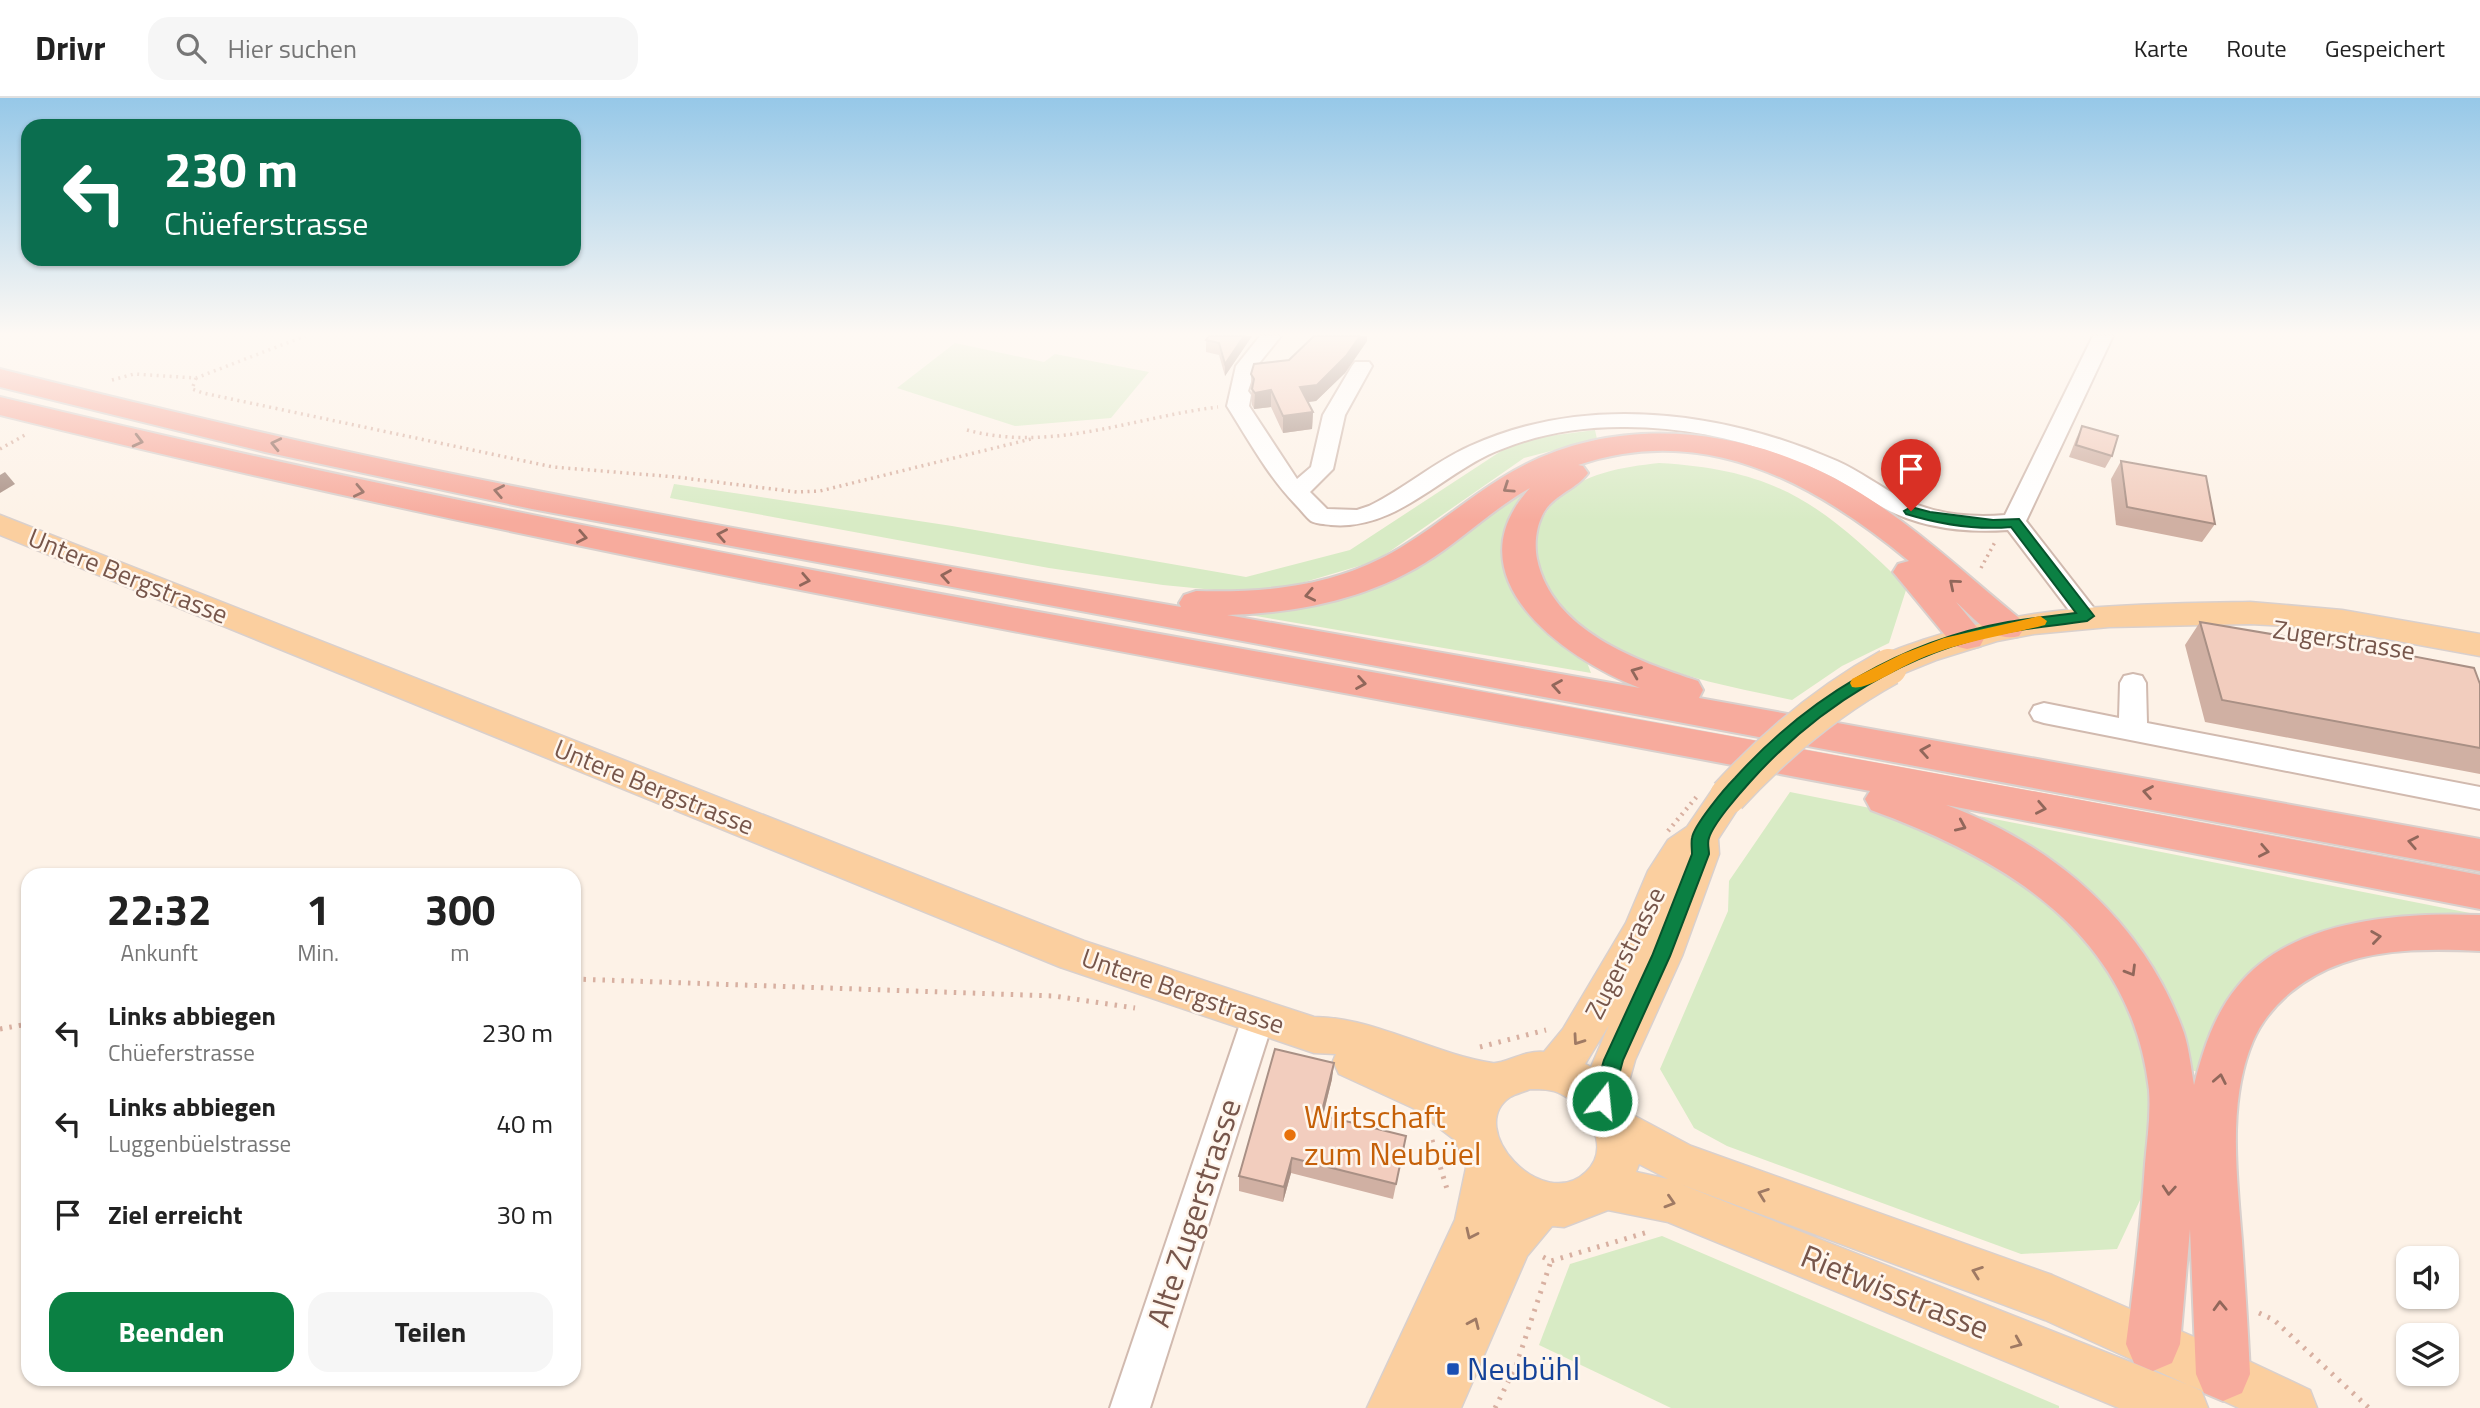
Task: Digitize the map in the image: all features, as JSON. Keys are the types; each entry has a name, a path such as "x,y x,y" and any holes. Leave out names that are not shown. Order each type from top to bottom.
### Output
{"highway":[{"path":"79,397 475,486 1013,589 1866,741 2480,855"},
{"path":"0,406 245,466 472,515 824,584 2480,892"},
{"path":"1013,589 1206,604 1273,602 1322,593 1367,579 1402,562 1516,483 1553,462 1608,445 1675,441 1752,454 1810,477 1877,520 2007,627"},
{"path":"1866,741 1667,684 1615,663 1584,645 1549,615 1533,594 1523,574 1517,542 1521,522 1530,506 1550,486 1568,475 1587,466 1622,458 1674,454 1721,460 1748,467 1811,494 1855,523 1927,589 1967,637"},
{"path":"1468,704 1554,733 1849,789 1925,812 1972,831 2010,852 2045,876 2076,904 2108,937 2130,968 2156,1018 2167,1053 2173,1105 2153,1344"},
{"path":"2204,1397 2220,1296 2215,1213 2215,1104 2228,1045 2241,1016 2276,977 2324,950 2382,936 2430,932 2480,933"}],"main road":[{"name":"Untere Bergstrasse","path":"0,524 1061,950 1314,1035 1335,1035 1485,1065"},
{"name":"Zugerstrasse","path":"1553,1072 1578,1042 1630,952 1643,929 1667,871 1681,850 1700,837 1728,796 1790,732 1855,684 1928,649 2007,627 2087,616 2209,616 2258,613 2331,621 2480,645"},
{"name":"Zugerstrasse","path":"2209,616 2266,628 2480,662"},
{"name":"Zugerstrasse","path":"1610,1115 1614,1060 1661,956 1700,854 1700,837"},
{"name":"Untere Bergstrasse","path":"1314,1035 1328,1050 1428,1094 1481,1148"},
{"path":"1392,1408 1477,1223 1481,1148 1479,1102 1485,1065 1553,1072 1580,1082 1610,1115 1620,1145 1613,1175 1604,1186 1594,1194 1570,1203 1543,1202 1512,1190 1481,1148"},
{"name":"Rietwisstrasse","path":"1610,1115 1678,1162 2052,1299 2153,1344"},
{"name":"Rietwisstrasse","path":"1604,1186 1669,1200 2183,1408"},
{"path":"1436,1408 1511,1240 1543,1202"},
{"path":"2153,1344 2204,1397 2292,1408"}],"street":[{"path":"1240,397 1284,479 1320,516 1361,517 1400,499 1476,452 1507,440 1561,426 1620,420 1687,423 1741,434 1829,465 1911,511 1929,516 1993,524 2014,522"},
{"path":"1296,492 1322,469 1334,415 1344,397"},
{"path":"2014,522 2074,397"},
{"path":"2014,522 2087,616"},
{"path":"2133,683 2133,730"},
{"path":"2044,713 2480,798"},
{"name":"Alte Zugerstrasse","path":"1130,1408 1258,1018"}],"path":[{"path":"223,397 553,467 676,477 797,492 820,491 1031,439 1234,397"},
{"path":"967,430 992,437 1031,439"},
{"path":"0,449 26,435"},
{"path":"1979,571 2002,530 2014,522"},
{"path":"581,979 1054,996 1136,1009"},
{"path":"0,1029 21,1025"},
{"path":"1485,1065 1546,1029"},
{"path":"1495,1408 1516,1366 1551,1261"},
{"path":"2220,1296 2274,1320 2369,1408"}],"green space":[{"path":"925,397 1128,397 1111,418 1015,426"},
{"path":"1595,430 1597,439 1524,458 1376,561 1281,589 1235,592 1163,585 1049,568 670,498 674,484 952,526 1246,577 1350,550 1518,440"},
{"path":"1659,463 1701,467 1768,484 1797,497 1849,534 1907,587 1889,643 1842,666 1792,700 1666,669 1619,650 1580,625 1552,594 1542,576 1537,557 1537,537 1543,518 1556,500 1578,483 1617,469"},
{"path":"1554,471 1523,501 1514,517 1507,540 1585,657 1591,673 1250,615 1255,612 1282,610"},
{"path":"1790,792 1905,815 2003,861 2076,920 2126,988 2146,1046 2151,1112 2141,1198 2117,1249 2021,1254 1727,1146 1694,1128 1660,1069 1728,911 1729,881"},
{"path":"1979,816 2480,915 2480,924 2339,928 2206,1075 2183,1067 2045,858"},
{"path":"1662,1236 2059,1408 1671,1408 1539,1345 1570,1264"}],"building":[{"path":"1274,397 1305,397 1313,412 1283,416"},
{"path":"2082,426 2118,436 2112,456 2076,445"},
{"path":"2121,461 2206,476 2215,524 2127,507"},
{"path":"2200,622 2474,668 2480,684 2480,748 2222,700"},
{"path":"1275,1049 1334,1063 1321,1115 1406,1136 1396,1184 1292,1158 1284,1187 1239,1176"}],"slow traffic":[{"path":"1858,683 1928,649 2007,627 2040,621"}],"place":[{"name":"Wirtschaft zum Neubüel","path":"1290,1135"},
{"name":"Neubühl","path":"1453,1369"}],"route":[{"path":"1602,1101 1614,1060 1661,956 1700,854 1700,837 1728,796 1762,758 1790,732 1855,684 1928,649 2007,627 2087,616 2014,522 1993,524 1929,516 1911,511"}]}
